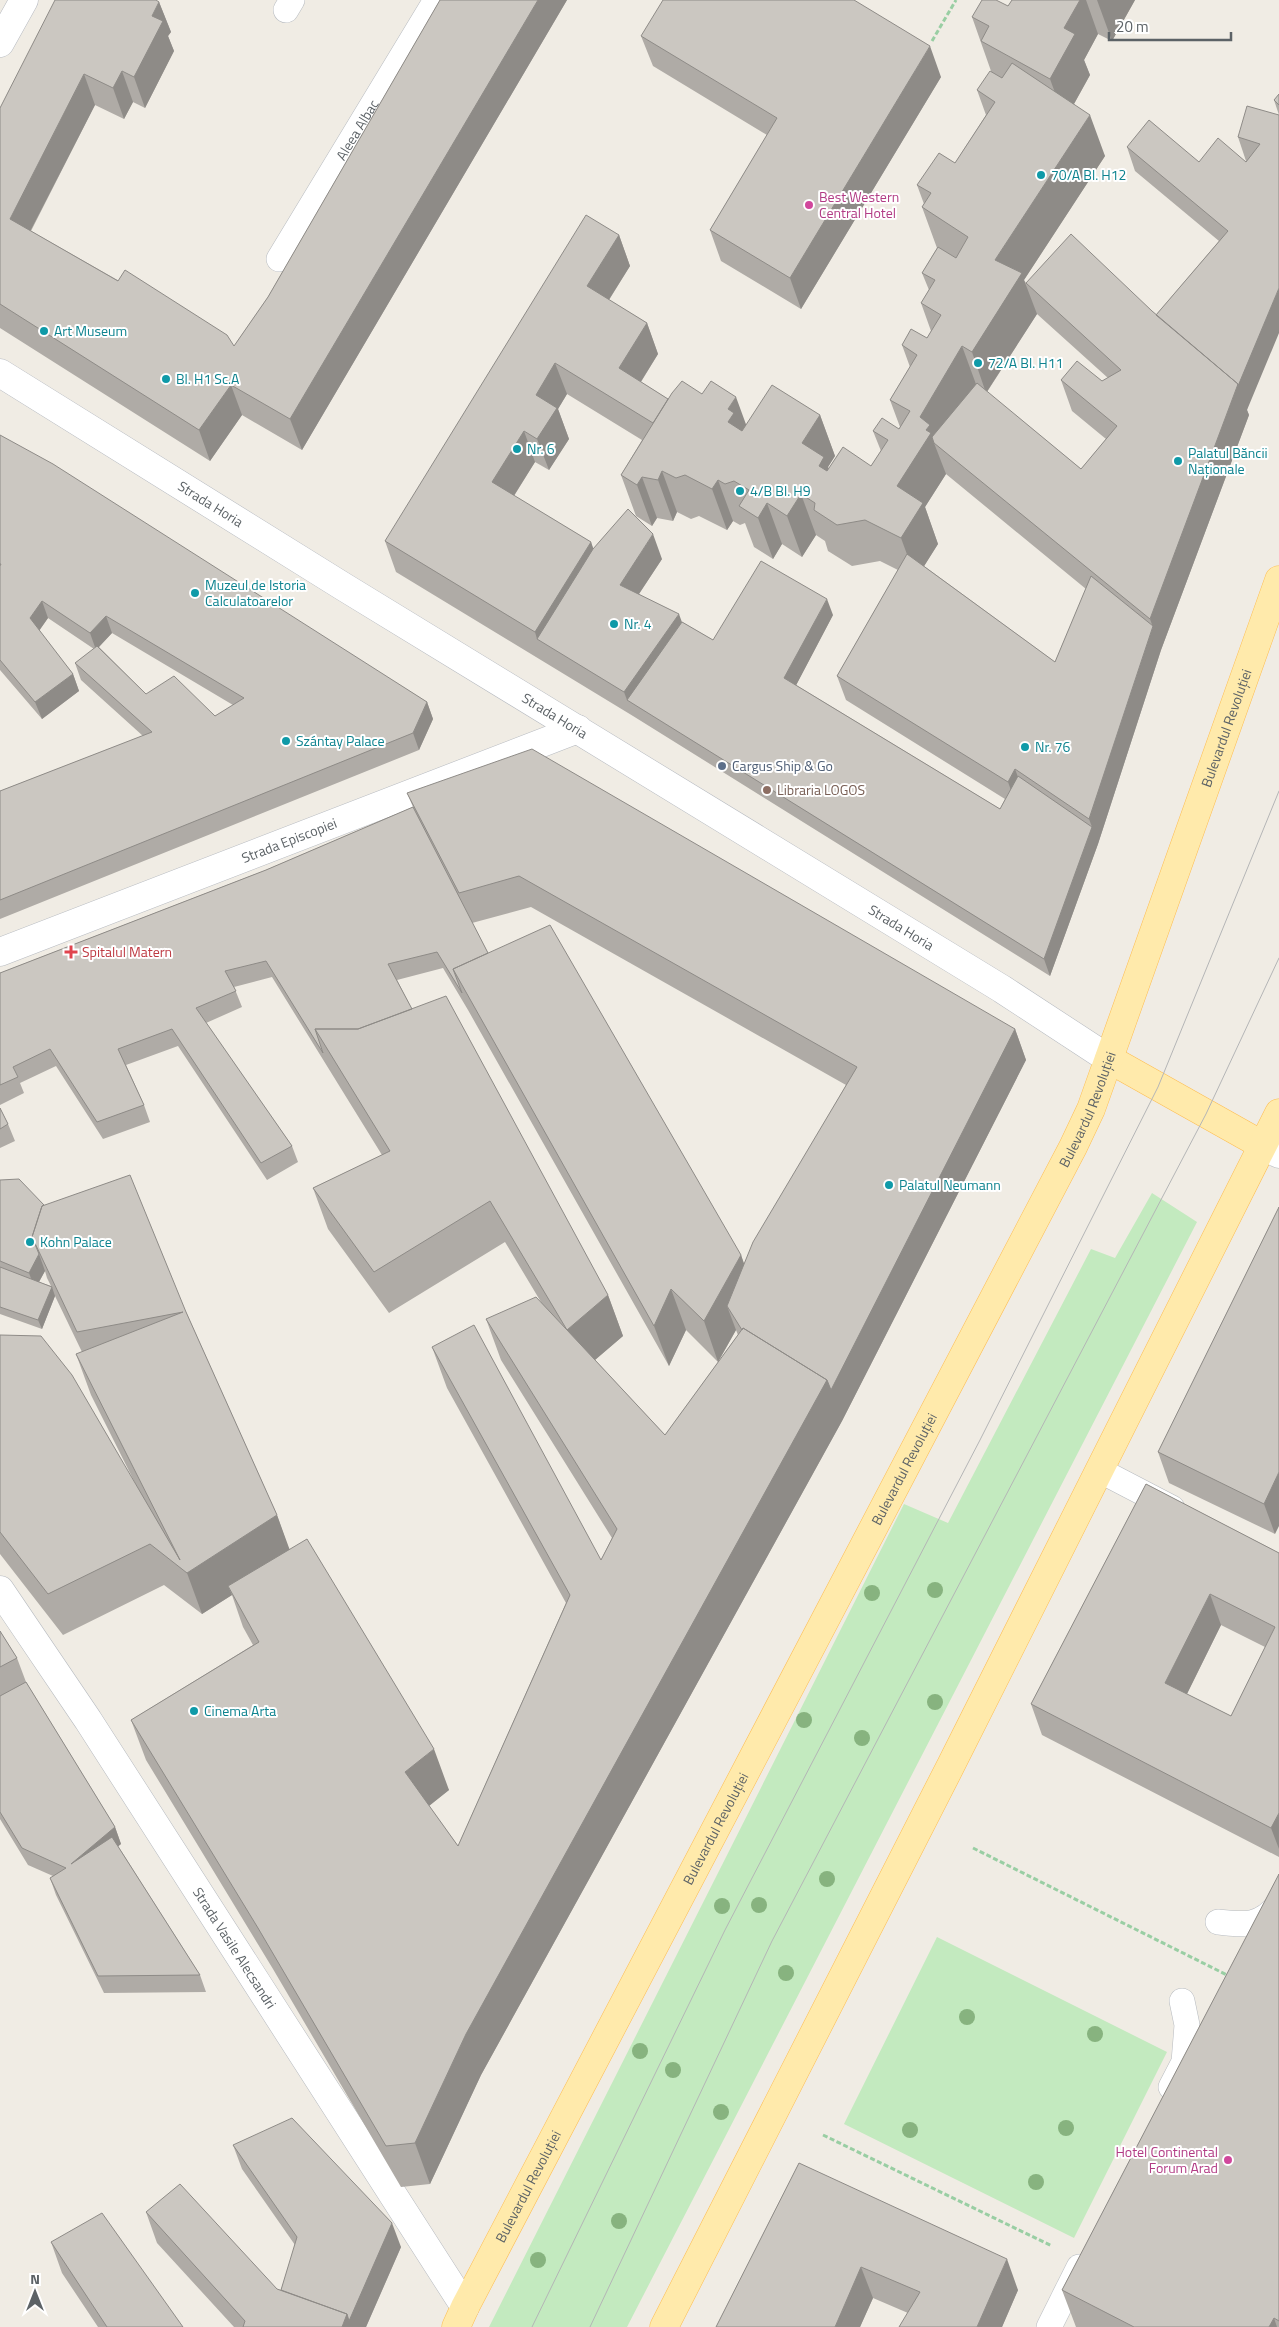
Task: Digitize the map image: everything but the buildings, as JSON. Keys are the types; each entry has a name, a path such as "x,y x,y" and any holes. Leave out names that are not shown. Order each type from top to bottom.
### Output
{"main road":[{"name":"Bulevardul Revoluției","path":"460,2317 1073,1147 1091,1109 1274,611 1279,580"},
{"path":"1109,1059 1270,1149"},
{"path":"664,2327 1099,1470 1270,1149 1279,1113"}],"street":[{"path":"0,43 24,0"},
{"name":"Strada Horia","path":"0,373 1002,989 1109,1059"},
{"name":"Strada Episcopiei","path":"0,952 578,730"},
{"name":"Strada Vasile Alecsandri","path":"0,1590 88,1720 460,2317"}],"lane":[{"name":"Aleea Albac","path":"279,259 436,0"},
{"path":"1099,1470 1197,1520"},
{"path":"1218,1922 1247,1925 1271,1914 1279,1904"},
{"path":"1162,2106 1184,2062 1187,2025 1182,2001"},
{"path":"1049,2327 1087,2252"}],"path":[{"path":"932,41 956,0"},
{"path":"973,1848 1232,1977"},
{"path":"823,2135 1087,2252"}],"green space":[{"path":"1152,1193 1197,1222 627,2327 489,2327 904,1504 948,1523 1091,1249 1115,1258"},
{"path":"937,1937 1167,2052 1074,2238 844,2124"}],"tram line":[{"path":"532,2327 725,1930 980,1440 1158,1087 1279,791"},
{"path":"590,2327 772,1941 1206,1114 1279,958"}],"place":[{"name":"70/A Bl. H12","path":"1041,175"},
{"name":"Best Western Central Hotel","path":"809,205"},
{"name":"Art Museum","path":"44,331"},
{"name":"72/A Bl. H11","path":"978,363"},
{"name":"Bl. H1 Sc.A","path":"166,379"},
{"name":"Nr. 6","path":"517,449"},
{"name":"Palatul Băncii Naționale","path":"1178,461"},
{"name":"4/B Bl. H9","path":"740,491"},
{"name":"Muzeul de Istoria Calculatoarelor","path":"195,593"},
{"name":"Nr. 4","path":"614,624"},
{"name":"Szántay Palace","path":"286,741"},
{"name":"Nr. 76","path":"1025,747"},
{"name":"Cargus Ship & Go","path":"722,766"},
{"name":"Libraria LOGOS","path":"767,790"},
{"name":"Spitalul Matern","path":"71,952"},
{"name":"Palatul Neumann","path":"889,1185"},
{"name":"Kohn Palace","path":"30,1242"},
{"name":"Cinema Arta","path":"194,1711"},
{"name":"Hotel Continental Forum Arad","path":"1228,2160"}]}
